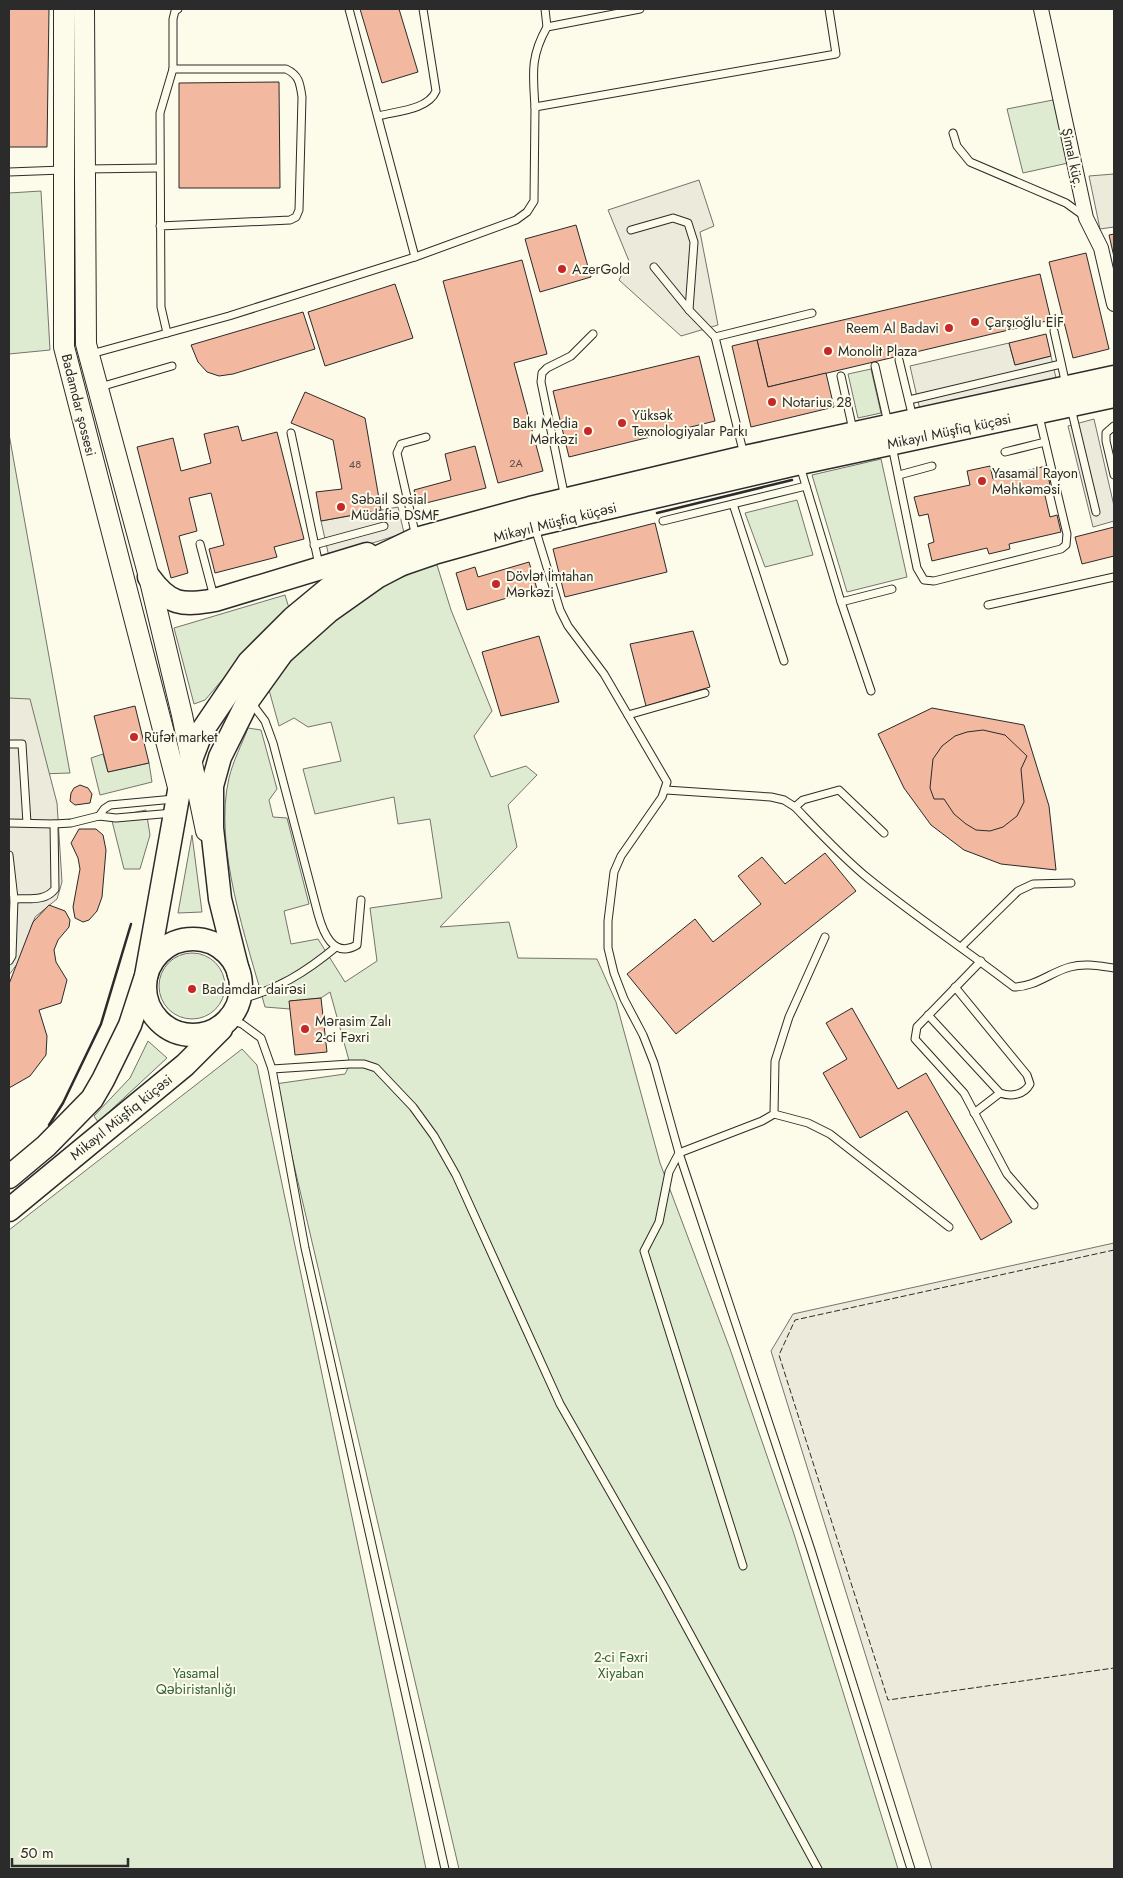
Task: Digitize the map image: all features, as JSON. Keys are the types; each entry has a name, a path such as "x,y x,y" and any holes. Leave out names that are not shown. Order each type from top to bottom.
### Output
{"main road":[{"name":"Badamdar şossesi","path":"64,9 63,336 66,361 177,801"},
{"name":"Badamdar şossesi","path":"87,17 85,333 89,355 148,577 191,756 220,899"},
{"path":"63,170 86,169"},
{"path":"66,361 89,355"},
{"name":"Mikayıl Müşfiq küçəsi","path":"239,975 220,899 212,828 212,786 220,757 248,699 268,671 294,642 340,603 376,577 402,564 434,553 534,525 800,464 890,435 1038,412 1068,396 1114,377"},
{"name":"Mikayıl Müşfiq küçəsi","path":"890,435 912,410 1068,396 1114,396"},
{"name":"Mikayıl Müşfiq küçəsi","path":"9,1177 46,1146 92,1099 104,1080 130,1025 146,976 177,801 191,756 202,731 233,683 249,662 293,618 354,570 416,539 565,499 854,433 890,435"},
{"path":"148,577 161,592 175,602 195,604 215,600 416,539"},
{"path":"192,939 208,941 222,949 233,960 239,975 241,990 234,1009 216,1029 201,1034 185,1035 170,1030 158,1020 149,1007 145,992 146,976 152,962 162,950 176,942 192,939"},
{"name":"Mikayıl Müşfiq küçəsi","path":"9,1210 185,1065 234,1009"}],"street":[{"name":"Şimal küç.","path":"1041,9 1086,218 1101,248 1114,304"}],"lane":[{"path":"167,333 161,307 160,112 173,69 173,19 175,11 178,9"},
{"path":"349,9 415,257"},
{"path":"378,116 425,104 432,99 436,91 423,9"},
{"path":"89,355 229,316 415,257 494,229 516,220 527,212 534,201 536,186 535,108 532,65 537,45 547,27 545,9"},
{"path":"547,27 640,9"},
{"path":"535,108 836,54 829,9"},
{"path":"160,226 290,220 296,217 298,210 302,97 300,82 295,73 286,69 173,69"},
{"path":"953,133 957,146 970,162 1066,203 1086,218"},
{"path":"86,169 159,168"},
{"path":"9,172 63,170"},
{"path":"631,230 673,218 688,223 694,242 689,310"},
{"path":"654,267 689,310 715,337 745,457"},
{"path":"715,337 812,313"},
{"path":"1054,331 1096,512"},
{"path":"565,499 541,382 542,374 547,368 571,356 593,334"},
{"path":"899,360 912,410 1062,364"},
{"path":"98,387 172,366"},
{"path":"875,366 917,568 924,580 934,581 1061,549 1066,545 1067,534 1038,412"},
{"path":"841,376 854,433"},
{"path":"1114,426 1106,433 1106,441 1114,475"},
{"path":"291,433 319,568"},
{"path":"416,539 397,453 401,444 426,437"},
{"path":"1005,452 1045,442"},
{"path":"800,464 841,602 871,691"},
{"path":"899,475 932,466"},
{"path":"662,521 806,486"},
{"path":"733,504 784,661"},
{"path":"534,525 560,610 568,626 604,674 665,777 666,790 622,856 614,872 609,896 608,939 614,973 624,999 643,1034 654,1063 680,1153 808,1540 911,1869"},
{"path":"314,545 384,526"},
{"path":"200,544 215,600"},
{"path":"988,605 1114,577"},
{"path":"841,602 892,589"},
{"path":"628,715 705,693"},
{"path":"248,699 265,721 273,743 323,931 329,942 336,947 352,948 357,946 361,900"},
{"path":"9,744 22,744 27,823"},
{"path":"666,790 772,797 784,800 795,807 868,878 1014,987 1031,984 1070,967 1089,964 1114,968"},
{"path":"795,807 803,800 839,790 884,833"},
{"path":"99,816 104,808 110,805 177,801"},
{"path":"9,823 54,824 70,823 99,816 116,818 177,801"},
{"path":"14,899 37,899 51,894 55,889 54,824"},
{"path":"9,855 14,899 12,956 9,961"},
{"path":"961,947 1018,891 1033,884 1072,882"},
{"path":"774,1114 775,1061 789,1017 825,937"},
{"path":"336,947 310,969 291,980 259,994 234,1009 261,1038 272,1069 305,1248 445,1869"},
{"path":"981,962 916,1027 915,1039 964,1093 1007,1174 1034,1205"},
{"path":"928,1015 1000,1093 1011,1095 1024,1092 1030,1084 1029,1079 956,987"},
{"path":"272,1069 350,1064 364,1064 376,1068 414,1107 434,1136 456,1175 560,1404 664,1586 818,1869"},
{"path":"974,1113 1000,1093"},
{"path":"743,1566 644,1251 659,1222 669,1172 680,1153 762,1121 774,1114 801,1121 830,1134 949,1227"}],"green space":[{"path":"1053,100 1068,163 1023,173 1007,109"},
{"path":"41,191 50,350 9,354 9,193"},
{"path":"871,369 881,413 858,418 848,374"},
{"path":"9,434 70,773 9,775"},
{"path":"881,459 907,577 847,592 812,475"},
{"path":"797,500 813,555 765,567 745,513"},
{"name":"2-ci Fəxri Xiyaban","path":"437,565 451,610 492,711 474,736 491,777 526,766 537,775 508,805 517,847 440,927 509,922 518,958 597,959 616,1002 660,1163 730,1349 793,1531 898,1869 459,1869 275,1084 345,1074 350,1064 330,992 321,998 290,1001 290,1009 265,1007 234,893 225,833 225,805 233,765 248,728 261,730 277,789 269,800 273,817 287,818 309,904 284,911 291,944 318,939 345,982 377,961 370,908 442,898 430,819 398,824 394,797 315,814 303,769 341,761 331,722 308,727 294,718 279,726 269,690 290,662 331,623 389,583"},
{"path":"285,595 289,608 247,651 205,700 194,704 174,628"},
{"path":"103,754 108,772 149,763 152,782 100,795 91,758"},
{"path":"146,810 150,835 140,869 124,869 111,817"},
{"path":"192,835 202,912 178,913"},
{"name":"Badamdar dairəsi","path":"192,953 204,956 215,963 222,974 225,986 222,998 215,1009 204,1016 192,1019 180,1016 169,1009 162,998 159,986 162,974 169,963 180,956"},
{"path":"148,1041 167,1058 98,1122 94,1116 130,1078"},
{"name":"Yasamal Qəbiristanlığı","path":"242,1049 257,1065 426,1869 9,1869 9,1230"}],"shaded area":[{"path":"1114,174 1114,227 1100,229 1089,176"},
{"path":"699,180 714,226 700,232 718,325 681,336 619,280 629,261 608,210"},
{"path":"1009,343 1015,365 1051,356 1056,378 920,410 910,366"},
{"path":"1094,419 1114,506 1114,521 1093,527 1068,426"},
{"path":"398,507 404,533 329,557 321,521"},
{"path":"9,698 30,699 57,803 62,882 57,899 35,917 20,960 9,975"},
{"path":"1114,1243 1114,1869 932,1869 771,1351 793,1314"}],"building":[{"path":"9,9 49,9 47,147 9,147"},
{"path":"360,9 399,9 418,72 382,83"},
{"path":"279,82 280,188 179,188 179,83"},
{"path":"576,225 591,277 540,292 525,239"},
{"path":"1114,234 1114,257 1109,235"},
{"path":"1086,253 1109,349 1073,358 1049,262"},
{"path":"522,260 547,354 514,363 543,471 498,483 443,281"},
{"path":"1040,274 1051,320 768,387 757,340"},
{"path":"395,284 413,338 325,366 308,312"},
{"path":"303,312 315,349 233,374 219,376 207,372 198,362 191,345"},
{"path":"1046,334 1051,356 1015,365 1009,343"},
{"path":"757,340 768,387 826,373 834,407 751,427 732,346"},
{"name":"Bakı Media Mərkəzi","path":"699,356 715,421 569,457 553,391"},
{"path":"305,392 365,418 381,510 321,521 316,492 342,489 333,440 291,423"},
{"path":"238,426 242,441 277,432 304,539 274,547 277,557 215,573 209,549 224,545 211,493 189,498 197,531 179,536 188,573 171,578 137,447 173,438 181,471 211,463 204,434"},
{"path":"475,446 486,488 418,505 414,490 451,480 445,454"},
{"path":"990,466 993,479 1046,466 1050,485 1043,487 1050,517 1057,515 1061,532 1009,544 1010,549 989,554 987,548 932,561 928,544 934,542 928,514 919,516 914,497 970,485 967,471"},
{"path":"655,523 667,572 565,597 553,549"},
{"path":"1114,527 1114,556 1082,564 1075,537"},
{"path":"529,562 537,589 467,610 456,573 475,567 478,577"},
{"path":"693,631 710,687 646,706 630,644"},
{"path":"539,636 559,702 501,716 482,652"},
{"path":"135,706 149,763 108,772 94,716"},
{"path":"932,708 1024,725 1049,806 1056,870 1001,864 964,850 931,825 904,788 878,734"},
{"path":"983,730 1005,735 1027,756 1021,769 1024,802 1017,816 1003,827 990,831 976,830 966,824 954,814 944,799 934,799 930,788 933,759 942,746 955,736"},
{"path":"80,785 88,788 92,794 90,803 75,805 70,801 71,793 74,788"},
{"path":"79,829 96,829 103,835 106,850 102,897 97,911 89,920 83,922 75,918 73,907 80,869 78,858 71,843"},
{"path":"825,853 856,891 676,1034 627,974 695,919 713,942 761,904 738,876 762,857 785,884"},
{"path":"49,905 65,911 70,920 69,927 58,940 54,950 56,962 67,980 61,1003 39,1010 47,1036 46,1055 30,1076 9,1088 9,984 33,922"},
{"path":"321,998 327,1052 295,1055 289,1001"},
{"path":"852,1008 898,1089 926,1073 1012,1222 981,1240 907,1111 860,1138 823,1073 847,1059 826,1023"}],"fence":[{"path":"1114,1250 795,1320 779,1355 888,1700 1114,1668"}],"wall":[{"path":"657,513 792,480"},
{"path":"49,1125 63,1103 101,1024 131,924"}],"place":[{"name":"AzerGold","path":"562,269"},
{"name":"Çarşıoğlu EİF","path":"975,322"},
{"name":"Reem Al Badavi","path":"949,328"},
{"name":"Monolit Plaza","path":"828,351"},
{"name":"Notarius 28","path":"772,402"},
{"name":"Yüksək Texnologiyalar Parkı","path":"622,423"},
{"name":"Bakı Media Mərkəzi","path":"588,431"},
{"name":"Yasamal Rayon Məhkəməsi","path":"982,481"},
{"name":"Səbail Sosial Müdafiə DSMF","path":"341,507"},
{"name":"Dövlət İmtahan Mərkəzi","path":"496,584"},
{"name":"Rüfət market","path":"134,737"},
{"name":"Badamdar dairəsi","path":"192,989"},
{"name":"Mərasim Zalı 2-ci Fəxri","path":"305,1029"}]}
